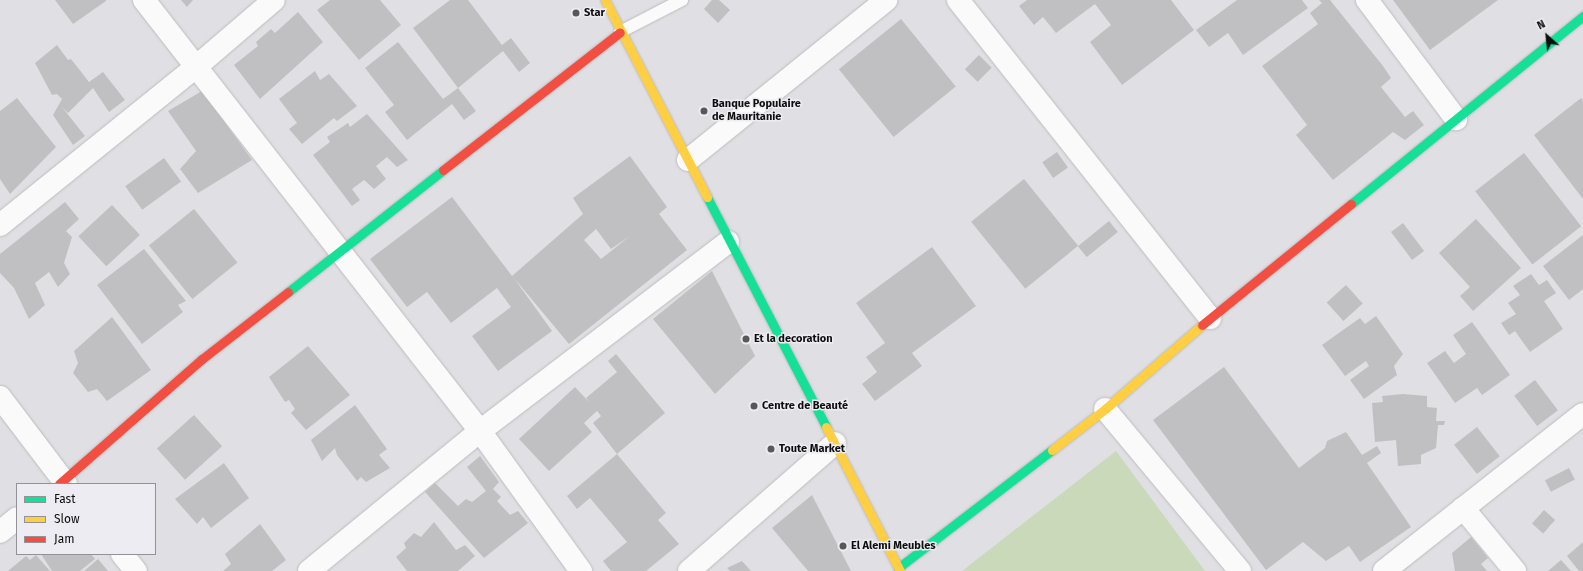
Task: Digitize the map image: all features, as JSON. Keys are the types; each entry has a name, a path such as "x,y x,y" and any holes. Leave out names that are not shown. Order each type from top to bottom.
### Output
{"street":[{"path":"144,0 197,66 480,431 581,571"},
{"path":"0,225 197,66 274,0"},
{"path":"605,0 620,32 688,160 728,242 836,443 899,570 1105,409 1210,318 1583,16"},
{"path":"688,160 886,0"},
{"path":"958,0 1210,318"},
{"path":"1367,0 1456,119"},
{"path":"0,397 63,483 202,359 339,250 620,32"},
{"path":"309,571 480,431 728,242"},
{"path":"1105,409 1240,571"},
{"path":"1384,571 1583,414"},
{"path":"689,571 836,443"},
{"path":"1463,508 1514,571"},
{"path":"0,532 16,519"},
{"path":"123,555 136,571"}],"lane":[{"path":"620,32 682,0"}],"green space":[{"path":"1116,451 1205,571 962,571"}],"building":[{"path":"55,0 106,0 106,1 73,24"},
{"path":"181,0 193,0 187,7"},
{"path":"330,0 380,0 401,25 359,60 317,10"},
{"path":"450,0 468,0 502,45 511,38 530,63 519,72 503,51 458,88 413,28"},
{"path":"712,0 719,0 730,10 718,23 704,9"},
{"path":"1027,0 1171,0 1194,30 1122,85 1090,42 1111,25 1095,4 1056,33 1043,17 1034,25 1019,6"},
{"path":"1237,0 1302,0 1308,8 1243,55 1228,33 1209,47 1196,30"},
{"path":"1319,0 1330,0 1383,66 1391,78 1381,87 1405,117 1413,111 1424,125 1405,140 1393,132 1333,180 1296,135 1307,125 1262,66 1318,24 1310,13 1322,3"},
{"path":"1393,0 1498,0 1430,50"},
{"path":"298,12 323,42 260,99 234,65 258,46 256,42 271,29 275,33"},
{"path":"901,19 956,87 894,137 839,69"},
{"path":"398,42 443,99 458,88 476,111 464,120 452,104 407,140 385,112 394,105 365,68"},
{"path":"57,45 68,60 71,59 89,82 103,72 125,100 109,112 93,88 68,113 62,107 85,136 73,145 53,115 62,99 57,94 52,95 35,63"},
{"path":"979,55 992,68 978,82 965,69"},
{"path":"315,71 320,80 329,74 357,106 337,121 334,118 302,144 289,129 297,123 279,99"},
{"path":"202,91 252,160 198,193 180,169 196,151 168,111"},
{"path":"17,98 56,147 10,194 0,179 0,111"},
{"path":"1581,98 1583,101 1583,199 1534,135"},
{"path":"367,114 408,160 397,167 387,157 376,166 386,179 374,189 364,180 352,189 360,200 352,206 313,155 330,142 327,137 348,123 350,127"},
{"path":"1057,152 1068,168 1053,178 1042,162"},
{"path":"1524,153 1581,226 1532,264 1475,191"},
{"path":"630,156 667,207 659,214 687,250 569,344 514,278 552,331 498,371 472,336 511,307 497,288 451,323 427,292 407,307 370,259 452,197 512,276 583,214 573,198","holes":["596,229 611,249 630,236 601,259 584,240"]},
{"path":"164,158 181,181 142,210 125,186"},
{"path":"1024,179 1078,246 1025,289 971,222"},
{"path":"65,202 79,219 66,231 72,237 64,263 70,274 58,287 49,272 35,283 45,305 29,319 14,288 0,273 0,254"},
{"path":"112,205 140,235 106,266 78,236"},
{"path":"194,209 237,263 192,299 149,246"},
{"path":"1476,219 1521,268 1473,311 1460,296 1470,287 1439,253"},
{"path":"1109,221 1118,232 1087,257 1078,246"},
{"path":"1403,223 1424,251 1412,260 1391,232"},
{"path":"1583,235 1583,289 1569,300 1543,266"},
{"path":"932,247 976,306 912,353 922,366 875,401 862,384 877,372 866,357 885,343 856,303"},
{"path":"144,249 186,301 178,305 183,312 142,344 97,285"},
{"path":"712,271 755,356 715,394 653,319"},
{"path":"1531,274 1539,285 1547,280 1556,293 1544,301 1563,329 1530,352 1515,331 1509,335 1501,323 1516,314 1508,303 1520,295 1513,286"},
{"path":"1346,285 1363,304 1343,321 1327,302"},
{"path":"1376,316 1403,354 1394,366 1397,375 1364,399 1350,380 1369,366 1366,361 1345,376 1322,345 1360,318 1365,324"},
{"path":"112,317 151,370 107,401 97,389 88,392 73,373 78,363 74,351"},
{"path":"1472,322 1510,375 1482,395 1477,388 1455,403 1427,363 1445,351 1454,363 1466,354 1453,335"},
{"path":"308,346 350,395 306,430 291,413 295,409 289,400 285,402 269,377"},
{"path":"616,354 665,413 617,454 593,423 601,416 597,411 584,423 592,432 549,471 519,439 575,387 590,403 586,398 617,372 608,361"},
{"path":"1224,367 1299,468 1325,448 1327,441 1346,432 1362,455 1377,446 1381,453 1367,463 1411,527 1360,562 1349,546 1326,561 1303,542 1266,570 1153,420"},
{"path":"1535,380 1558,410 1537,426 1514,396"},
{"path":"1403,394 1427,396 1427,407 1437,408 1436,421 1445,421 1444,425 1438,425 1436,448 1421,455 1421,464 1398,466 1396,440 1375,442 1372,403 1383,402 1382,396"},
{"path":"355,405 387,449 379,455 390,468 366,482 361,477 357,481 337,455 335,448 322,461 311,440"},
{"path":"194,415 222,446 185,480 157,448"},
{"path":"1477,427 1500,456 1477,474 1454,445"},
{"path":"617,454 666,513 658,520 679,544 646,571 611,571 603,561 627,542 590,498 577,509 567,496"},
{"path":"480,456 499,482 493,489 501,497 497,501 510,515 518,511 528,523 484,558 425,492 435,483 458,506 466,499 472,502 486,491 467,467"},
{"path":"224,463 249,498 211,528 203,517 197,524 175,499"},
{"path":"1569,468 1575,480 1551,492 1545,480"},
{"path":"812,495 851,571 808,571 772,528"},
{"path":"1544,510 1555,520 1543,533 1532,523"},
{"path":"434,522 456,550 465,545 475,556 458,571 407,571 396,557 406,548 404,543 414,533 421,537"},
{"path":"260,524 286,560 272,571 223,571 231,564 225,554"},
{"path":"1471,537 1488,558 1481,564 1487,571 1455,571 1452,553"},
{"path":"1583,542 1583,571 1579,571 1567,556"},
{"path":"36,555 50,571 8,571 26,556 30,560"},
{"path":"42,555 92,555 95,559 80,571 52,571"},
{"path":"98,559 108,571 84,571"},
{"path":"1561,560 1571,571 1548,571"},
{"path":"742,561 751,571 730,571 727,568"}],"traffic: fast":[{"path":"1351,204 1583,16"},
{"path":"288,292 443,170"},
{"path":"707,197 826,427"},
{"path":"898,568 1052,450"}],"traffic: slow":[{"path":"605,0 707,197"},
{"path":"1052,450 1105,409 1202,325"},
{"path":"826,427 900,571"}],"traffic: jam":[{"path":"443,170 620,32"},
{"path":"1202,325 1351,204"},
{"path":"60,483 202,359 288,292"}],"place":[{"name":"Star","path":"576,13"},
{"name":"Banque Populaire de Mauritanie","path":"704,111"},
{"name":"Et la decoration","path":"746,339"},
{"name":"Centre de Beauté","path":"754,406"},
{"name":"Toute Market","path":"771,449"},
{"name":"El Alemi Meubles","path":"843,546"}]}
